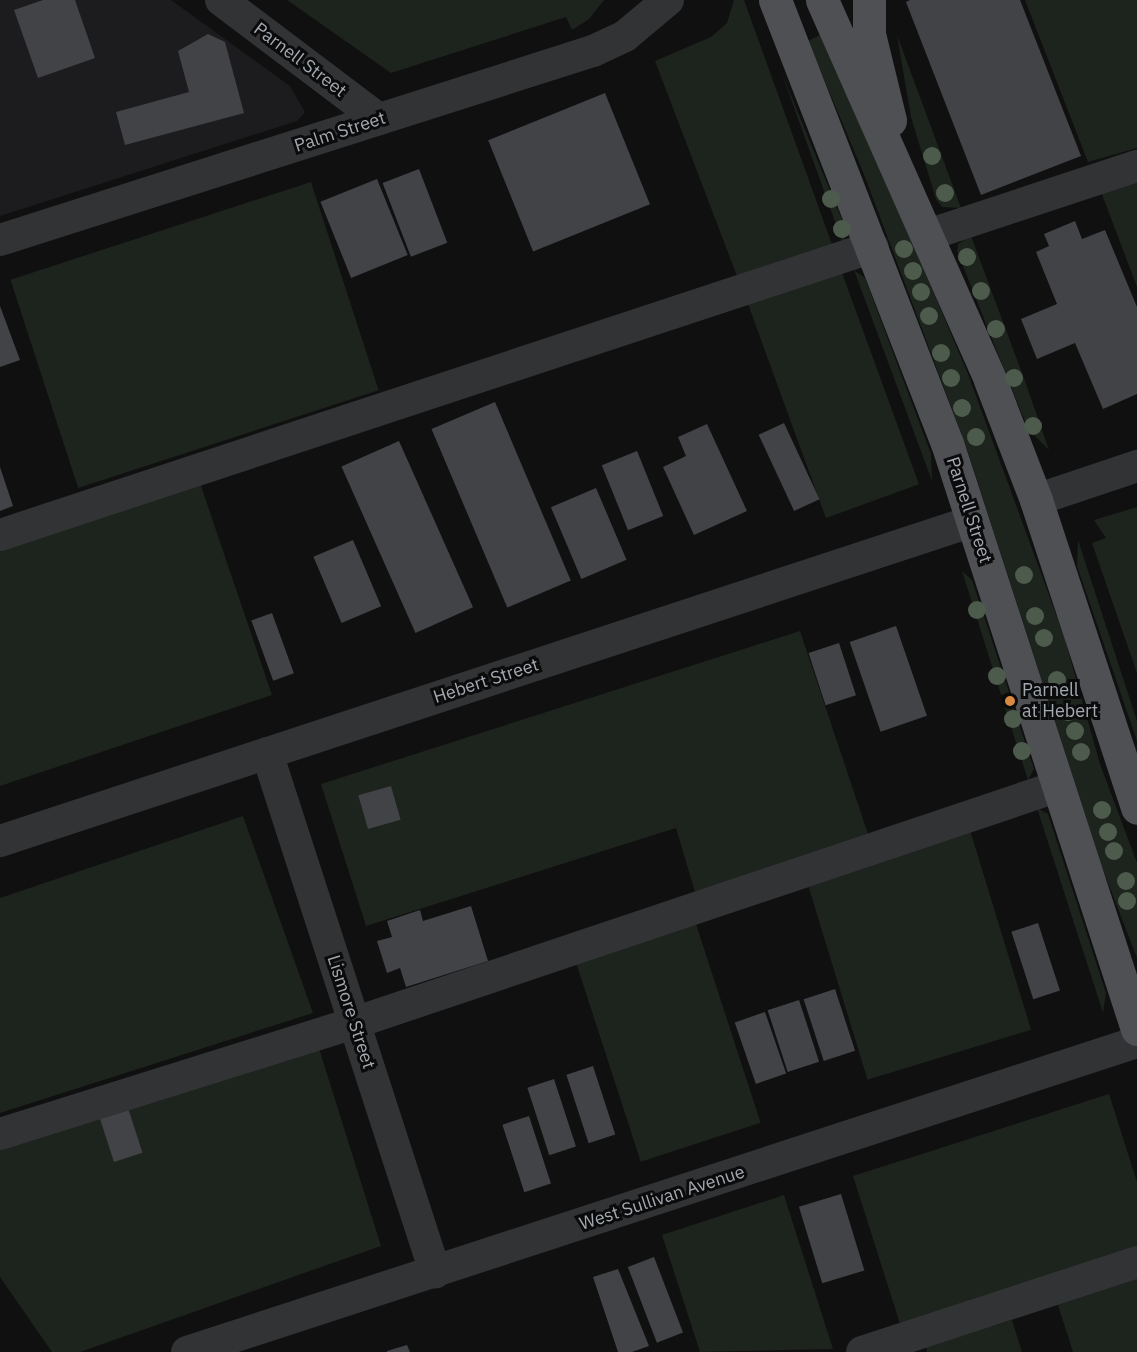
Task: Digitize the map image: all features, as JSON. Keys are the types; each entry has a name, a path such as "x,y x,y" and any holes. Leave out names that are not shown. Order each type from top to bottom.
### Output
{"main road":[{"name":"Parnell Street","path":"774,0 873,247 973,521 1137,1029"},
{"path":"822,0 928,235 1036,500 1130,764 1137,808"},
{"path":"869,0 869,34 909,191"}],"street":[{"name":"Parnell Street","path":"221,0 379,120"},
{"name":"Palm Street","path":"0,240 593,51 625,36 668,0"},
{"path":"928,235 1137,166"},
{"path":"0,536 873,247"},
{"path":"1036,500 1137,466"},
{"name":"Hebert Street","path":"0,841 973,521"},
{"name":"Lismore Street","path":"267,753 435,1272"},
{"path":"0,1134 354,1023 1059,786"},
{"name":"West Sullivan Avenue","path":"187,1352 1137,1042"},
{"path":"862,1352 1137,1262"}],"shaded area":[{"path":"0,0 171,0 290,86 305,112 297,121 0,216"},
{"path":"287,0 604,0 589,19 572,30 566,17 391,73"},
{"path":"734,0 744,0 833,247 737,276 655,61 711,37 727,23"},
{"path":"1025,0 1137,0 1137,148 1088,162"},
{"path":"824,33 968,374 1064,636 1100,764 1137,863 1137,958 1102,867 967,449 865,177 808,41"},
{"path":"897,35 961,208 942,207 936,199 911,117"},
{"path":"781,71 847,232 843,244"},
{"path":"1137,178 1137,287 1100,189"},
{"path":"311,182 379,390 78,488 10,280"},
{"path":"971,236 1049,450 1028,429 957,251 958,244"},
{"path":"841,270 919,484 826,518 748,304"},
{"path":"854,270 865,278 931,454 932,481"},
{"path":"200,483 272,695 0,786 0,547"},
{"path":"1137,507 1137,673 1092,543 1106,538 1094,520"},
{"path":"1078,540 1137,721 1137,741 1077,566"},
{"path":"962,571 972,580 1009,692 1001,695"},
{"path":"800,631 870,840 695,892 676,828 366,926 321,784"},
{"path":"1012,703 1034,769 1028,780 1004,705"},
{"path":"1037,808 1048,814 1106,993 1103,1013"},
{"path":"243,816 313,1013 0,1113 0,898"},
{"path":"970,830 1031,1030 868,1080 806,880"},
{"path":"696,924 761,1123 641,1162 576,963"},
{"path":"317,1042 381,1246 80,1352 52,1352 0,1277 0,1146"},
{"path":"1109,1094 1137,1182 1137,1252 901,1327 853,1176"},
{"path":"784,1195 833,1349 700,1352 662,1235"},
{"path":"1137,1276 1137,1352 1073,1352 1057,1302"},
{"path":"1012,1320 1022,1352 927,1352 926,1347"}],"building":[{"path":"43,0 75,0 95,58 38,78 14,10"},
{"path":"910,0 1020,0 1081,156 981,195 906,2"},
{"path":"208,34 225,42 244,113 125,145 116,112 189,92 178,51"},
{"path":"605,93 650,204 533,251 488,140"},
{"path":"419,169 447,243 411,257 383,183"},
{"path":"377,179 408,255 351,278 320,202"},
{"path":"1075,221 1082,239 1105,230 1137,307 1137,394 1103,409 1075,343 1037,359 1021,319 1057,304 1036,252 1049,246 1044,234"},
{"path":"0,306 20,360 0,367"},
{"path":"495,402 571,581 507,608 431,429"},
{"path":"784,423 819,499 794,511 759,435"},
{"path":"707,424 747,511 694,535 663,467 686,456 678,437"},
{"path":"399,441 473,607 415,633 341,467"},
{"path":"637,451 663,516 628,530 602,465"},
{"path":"0,467 13,506 0,511"},
{"path":"596,488 626,560 581,579 551,507"},
{"path":"353,540 381,606 342,623 313,557"},
{"path":"272,613 294,673 273,681 251,621"},
{"path":"896,626 927,716 881,732 850,642"},
{"path":"839,643 856,695 826,705 809,653"},
{"path":"391,786 401,820 368,829 358,795"},
{"path":"471,906 488,961 406,987 400,968 387,973 377,941 392,937 387,921 420,910 423,921"},
{"path":"1038,923 1060,991 1033,999 1011,932"},
{"path":"835,989 855,1051 824,1061 804,999"},
{"path":"799,1000 819,1062 788,1072 768,1010"},
{"path":"765,1012 786,1073 756,1084 735,1022"},
{"path":"593,1066 615,1134 589,1143 566,1075"},
{"path":"554,1079 576,1147 549,1155 527,1088"},
{"path":"128,1108 143,1153 114,1162 99,1117"},
{"path":"529,1116 551,1184 524,1192 502,1125"},
{"path":"841,1194 864,1271 822,1283 799,1207"},
{"path":"654,1257 683,1333 657,1343 628,1267"},
{"path":"618,1269 649,1346 632,1352 618,1352 593,1277"},
{"path":"407,1345 410,1352 387,1352 387,1351"}],"place":[{"name":"Parnell at Hebert","path":"1010,701"}]}
